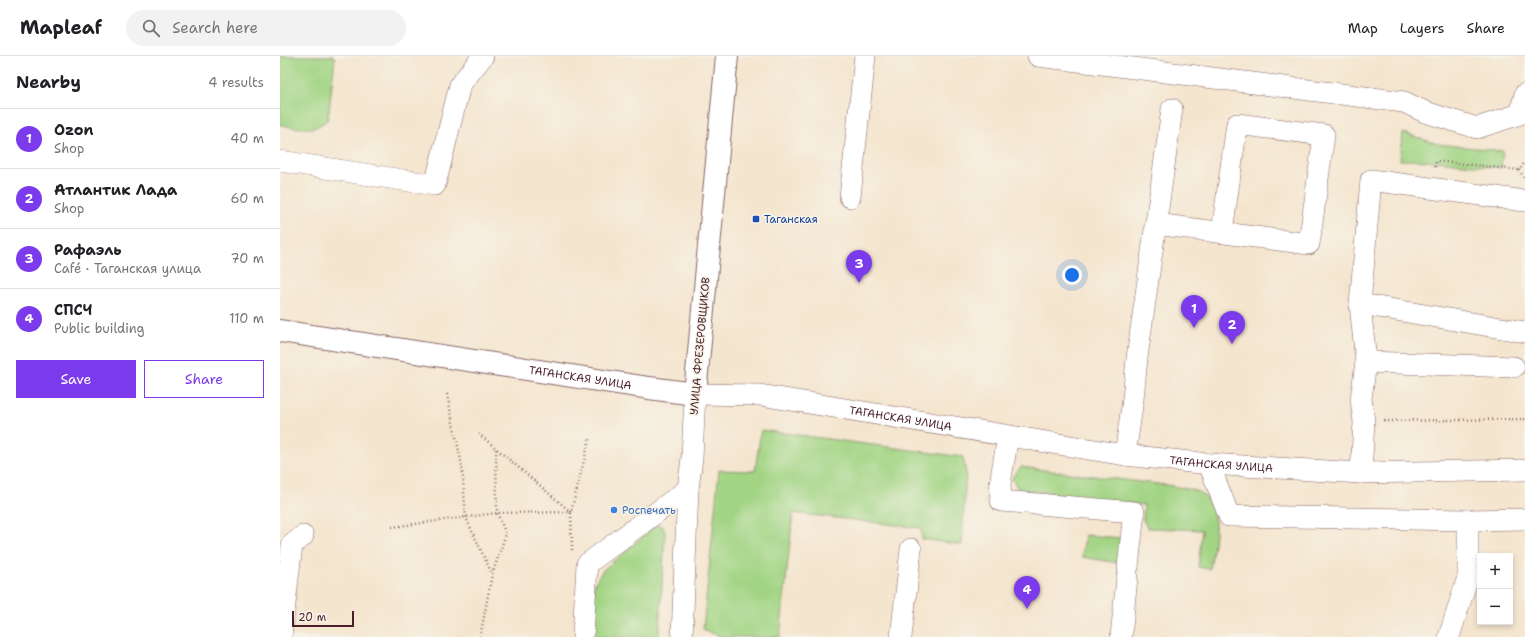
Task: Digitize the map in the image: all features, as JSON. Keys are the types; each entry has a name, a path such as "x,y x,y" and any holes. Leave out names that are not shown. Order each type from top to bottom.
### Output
{"main road":[{"name":"УЛИЦА ФРЕЗЕРОВЩИКОВ","path":"695,394 727,56"},
{"name":"ТАГАНСКАЯ УЛИЦА","path":"280,331 695,394"}],"street":[{"path":"280,161 435,185 460,85 483,56"},
{"path":"850,196 865,56"},
{"path":"1038,56 1404,102 1425,112 1477,128 1520,114 1525,94"},
{"path":"1125,455 1172,109"},
{"path":"1156,224 1309,244 1324,135 1237,124 1222,232"},
{"path":"1361,473 1364,422 1361,399 1366,362 1360,304 1371,180 1525,200"},
{"path":"1360,304 1525,332"},
{"path":"1366,362 1514,367"},
{"name":"ТАГАНСКАЯ УЛИЦА","path":"695,394 760,395 1125,455 1209,464 1361,473 1525,470"},
{"name":"УЛИЦА ФРЕЗЕРОВЩИКОВ","path":"682,637 688,489 692,458 695,394"},
{"path":"1008,436 1000,484 1001,501 1134,512 1121,637"},
{"path":"1209,464 1229,516 1468,520 1525,519"},
{"path":"583,637 587,564 688,489"},
{"path":"1449,637 1468,577 1468,520"},
{"path":"281,637 292,545 303,536"},
{"path":"901,637 911,549"}],"path":[{"path":"1430,187 1436,161 1519,170"},
{"path":"1519,170 1525,162"},
{"path":"1519,170 1525,180"},
{"path":"447,394 462,466 466,518 492,575"},
{"path":"1364,422 1525,419"},
{"path":"479,434 571,512"},
{"path":"572,556 571,512 590,437"},
{"path":"480,637 492,575 506,534 497,513 496,448"},
{"path":"392,527 497,513 571,512"}],"green space":[{"path":"280,56 333,56 335,58 328,119 317,127 300,128 280,125"},
{"path":"1403,133 1438,144 1503,151 1501,168 1436,161 1400,160"},
{"path":"761,430 963,457 966,472 962,545 922,539 921,528 793,513 780,637 721,637 703,629 719,470 755,471"},
{"path":"1021,467 1173,486 1200,493 1209,502 1213,510 1215,520 1210,569 1198,567 1202,530 1148,528 1143,520 1144,505 1018,489 1012,478"},
{"path":"658,524 663,527 665,533 659,637 591,637 595,583 603,570"},
{"path":"1085,535 1122,538 1118,563 1082,557"}],"place":[{"name":"Таганская","path":"756,219"},
{"name":"Рафаэль","path":"859,283"},
{"name":"Ozon","path":"1194,328"},
{"name":"Атлантик Лада","path":"1232,344"},
{"name":"Роспечать","path":"614,510"},
{"name":"СПСЧ","path":"1027,609"}]}
